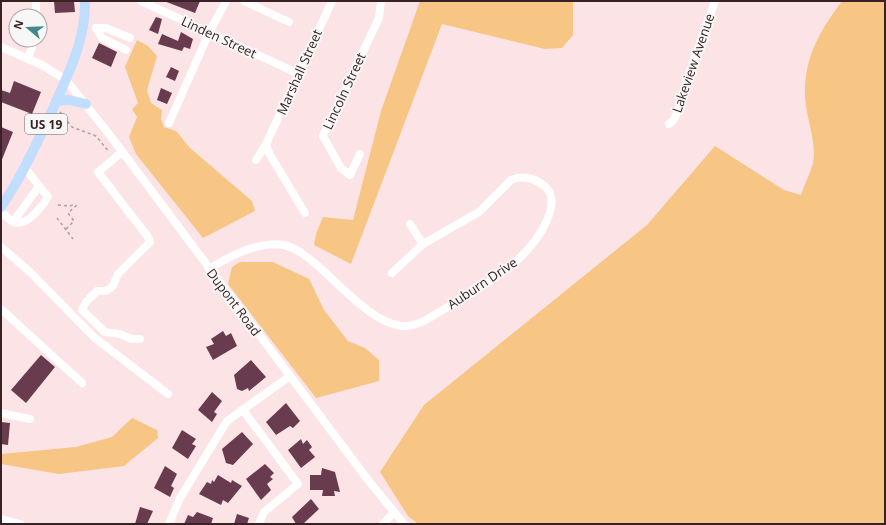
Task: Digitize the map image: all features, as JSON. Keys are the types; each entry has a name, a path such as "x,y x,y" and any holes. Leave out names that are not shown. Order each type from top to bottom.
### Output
{"main road":[{"name":"US 19","path":"1,207 26,168 66,80 81,38 85,1"},
{"path":"56,101 69,100 86,104"}],"street":[{"name":"Linden Street","path":"141,1 297,73"},
{"path":"169,123 209,33 226,1"},
{"path":"244,1 290,22"},
{"name":"Marshall Street","path":"256,160 266,144 297,73 332,1"},
{"name":"Lincoln Street","path":"360,154 350,175 341,168 323,136 379,18 381,1"},
{"name":"Lakeview Avenue","path":"669,124 673,121 678,111 687,79 714,1"},
{"path":"96,28 106,28 128,44 102,38 96,28"},
{"name":"Dupont Road","path":"1,47 58,74 66,80 86,104 209,269 394,512 400,523"},
{"path":"28,59 31,48"},
{"path":"266,144 269,153 305,214"},
{"path":"122,152 98,172 148,237 150,242 118,274 113,286 106,291 97,291 86,302 82,310 104,332 120,334 132,339 140,339"},
{"path":"1,212 13,222 18,222 34,216 48,197 26,168"},
{"name":"Auburn Drive","path":"209,269 239,253 264,246 282,245 304,254 366,308 384,321 396,325 415,325 426,320 501,273 527,252 540,236 548,217 551,207 549,190 536,181 525,178 511,180 479,212 423,244 392,273"},
{"path":"13,222 39,186"},
{"path":"410,224 423,244"},
{"path":"1,247 30,272 95,338 168,394"},
{"path":"1,309 82,382"},
{"path":"170,524 180,498 227,421 290,376"},
{"path":"243,410 298,484 264,512 259,524"},
{"path":"1,413 30,419"},
{"path":"384,524 394,512"},
{"path":"1,519 20,524"}],"path":[{"path":"60,112 62,112 72,127 96,136 113,159"},
{"path":"58,205 76,205 68,213 74,221 66,229"},
{"path":"57,218 74,239"}],"shaded area":[{"path":"420,1 573,1 573,35 562,48 545,49 442,24 351,264 314,245 316,234 323,217 353,220 381,111"},
{"path":"842,1 885,1 885,524 418,524 408,516 380,472 424,405 647,225 715,146 784,190 801,195 812,167 814,155 814,146 805,96 807,69 810,57 820,34"},
{"path":"137,40 148,46 157,56 147,90 151,103 162,110 161,119 164,127 176,131 190,148 252,201 255,211 203,238 136,154 129,137 137,117 132,109 138,103 125,67"},
{"path":"240,262 273,262 309,279 324,310 348,341 365,348 379,360 379,381 316,398 228,284 232,267"},
{"path":"132,418 157,430 158,438 124,466 59,474 1,464 1,454 76,447 112,437"}],"building":[{"path":"54,1 74,1 75,12 55,13"},
{"path":"164,1 200,1 195,13"},
{"path":"156,17 162,19 158,34 149,30"},
{"path":"181,32 193,39 190,49 184,47 182,51 158,44 162,34 178,41"},
{"path":"99,43 117,52 111,67 92,58"},
{"path":"171,67 179,71 175,81 166,77"},
{"path":"14,81 41,92 32,114 1,102 1,90 10,93"},
{"path":"161,88 172,93 167,104 157,100"},
{"path":"1,127 13,132 1,162"},
{"path":"223,331 226,336 231,333 237,346 213,360 206,347 214,344 211,339"},
{"path":"41,355 55,367 26,403 11,390"},
{"path":"251,360 266,377 249,391 248,388 242,391 237,389 234,375"},
{"path":"212,392 222,401 214,412 217,414 212,422 198,410"},
{"path":"286,403 300,421 293,428 290,426 276,435 266,422"},
{"path":"1,422 10,423 8,445 1,444"},
{"path":"182,430 196,439 192,444 196,446 188,459 172,448"},
{"path":"242,432 253,444 233,465 226,463 222,449"},
{"path":"301,439 303,444 307,440 312,447 309,450 315,457 301,468 288,450"},
{"path":"265,464 274,473 270,477 273,479 267,484 271,490 261,500 246,479"},
{"path":"165,466 177,474 171,486 174,488 170,497 154,488"},
{"path":"322,468 335,472 340,492 334,491 335,496 322,496 323,490 310,490 310,475 321,475"},
{"path":"218,475 231,483 232,480 242,486 228,503 223,500 221,505 199,494 207,482 211,484 212,480 214,482"},
{"path":"311,499 319,509 303,524 296,524 292,517"},
{"path":"140,507 153,511 147,524 135,524"},
{"path":"197,512 213,518 211,524 184,524 188,515 193,517"},
{"path":"237,514 249,518 247,524 234,524"}]}
